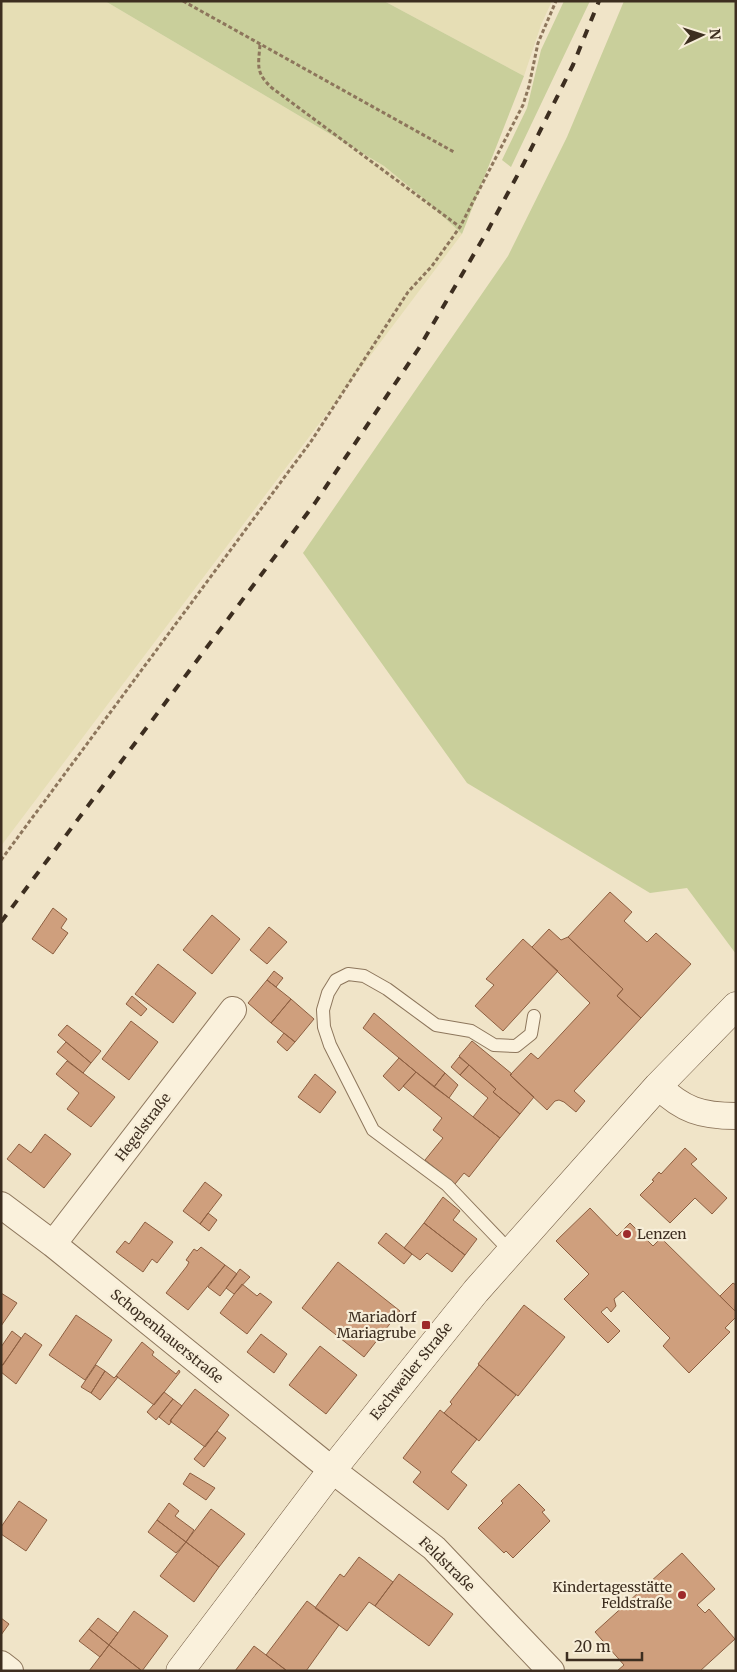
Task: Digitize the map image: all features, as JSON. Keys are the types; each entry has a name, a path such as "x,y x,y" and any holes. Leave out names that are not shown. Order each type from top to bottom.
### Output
{"street":[{"name":"Eschweiler Straße","path":"180,1671 332,1470 476,1291 658,1086 736,1006"},
{"name":"Hegelstraße","path":"53,1244 233,1010"},
{"path":"658,1086 674,1101 690,1109 717,1116 736,1116"},
{"name":"Schopenhauerstraße","path":"1,1205 53,1244 332,1470"},
{"name":"Feldstraße","path":"332,1470 434,1548 551,1671"},
{"path":"1,1664 10,1671"}],"lane":[{"path":"510,1252 447,1185 373,1130 330,1045 324,1027 324,1010 328,993 336,980 348,974 364,976 387,988 436,1025 470,1031 494,1045 516,1046 531,1034 534,1016"}],"path":[{"path":"183,1 454,152"},
{"path":"1,860 306,448 408,292 432,266 460,227 516,122 529,86 538,43 556,1"},
{"path":"260,45 258,65 261,78 460,227"}],"shaded area":[{"path":"1,1 105,1 384,166 462,234 1,846"},
{"path":"384,1 552,1 541,25 524,76"}],"green space":[{"path":"105,1 384,1 524,76 462,234 384,166"},
{"path":"564,1 590,1 511,167 502,160 527,108 541,50"},
{"path":"624,1 736,1 736,954 687,888 650,893 467,783 303,553 508,256 567,137"}],"building":[{"path":"610,892 632,912 624,921 647,942 656,933 691,964 641,1018 617,996 623,989 568,937"},
{"path":"53,908 67,919 61,928 68,933 53,954 32,939"},
{"path":"212,915 240,939 212,974 183,950"},
{"path":"269,927 287,942 267,964 250,950"},
{"path":"549,929 561,940 568,937 623,989 617,996 641,1018 574,1091 585,1101 576,1112 559,1100 555,1101 547,1110 510,1075 531,1053 538,1059 590,1003 532,947"},
{"path":"523,939 558,971 503,1031 475,1006 494,985 486,979"},
{"path":"158,964 196,993 173,1023 135,994"},
{"path":"274,971 283,978 276,987 267,980"},
{"path":"267,980 291,999 271,1023 248,1003"},
{"path":"132,996 147,1009 141,1016 126,1004"},
{"path":"291,999 314,1019 295,1042 271,1023"},
{"path":"374,1013 445,1073 434,1087 363,1028"},
{"path":"131,1021 158,1042 129,1080 102,1059"},
{"path":"67,1025 101,1051 91,1063 58,1035"},
{"path":"284,1033 295,1042 287,1051 277,1042"},
{"path":"472,1041 512,1074 510,1075 534,1097 520,1114 493,1092 496,1089 459,1056"},
{"path":"66,1042 91,1063 83,1073 57,1052"},
{"path":"459,1057 469,1065 460,1075 451,1067"},
{"path":"399,1058 416,1072 399,1091 383,1076"},
{"path":"67,1061 115,1097 91,1127 67,1109 79,1093 56,1074"},
{"path":"469,1065 496,1089 493,1092 520,1114 500,1138 473,1117 488,1098 460,1075"},
{"path":"416,1072 500,1138 469,1177 464,1173 455,1184 425,1160 443,1138 433,1130 442,1118 403,1086"},
{"path":"445,1073 458,1085 449,1098 434,1087"},
{"path":"315,1074 336,1092 320,1113 298,1097"},
{"path":"45,1134 71,1154 44,1188 7,1159 19,1144 31,1153"},
{"path":"685,1148 697,1159 691,1164 727,1198 712,1214 695,1198 670,1223 640,1195 654,1181 652,1180 659,1172 661,1174"},
{"path":"205,1182 222,1195 200,1224 183,1211"},
{"path":"443,1197 460,1211 453,1220 477,1239 465,1255 424,1223"},
{"path":"590,1208 617,1236 630,1223 653,1246 661,1238 736,1312 736,1317 725,1328 730,1332 689,1373 663,1346 670,1338 623,1291 614,1299 616,1306 611,1312 607,1307 601,1312 620,1331 608,1343 564,1299 589,1274 556,1241"},
{"path":"208,1213 217,1220 209,1231 200,1224"},
{"path":"145,1222 173,1242 157,1263 152,1259 143,1272 116,1252 125,1241 129,1244"},
{"path":"424,1223 465,1255 452,1272 427,1253 420,1260 404,1248"},
{"path":"386,1233 412,1254 404,1264 378,1243"},
{"path":"201,1247 225,1265 188,1310 166,1293 187,1266 189,1262 186,1260 194,1249 197,1251"},
{"path":"338,1262 400,1311 364,1357 302,1308"},
{"path":"225,1265 237,1274 220,1296 208,1287"},
{"path":"240,1269 250,1277 234,1294 226,1288"},
{"path":"733,1283 736,1285 735,1311 720,1296"},
{"path":"242,1284 257,1296 260,1293 272,1302 247,1334 220,1313"},
{"path":"1,1293 17,1303 1,1326"},
{"path":"524,1305 565,1337 518,1396 478,1364"},
{"path":"76,1315 112,1340 85,1380 49,1355"},
{"path":"12,1331 21,1338 3,1365 1,1364 1,1347"},
{"path":"25,1333 42,1345 16,1384 1,1372 1,1367"},
{"path":"261,1334 287,1354 274,1373 247,1352"},
{"path":"142,1342 154,1352 152,1355 176,1374 179,1370 180,1372 154,1405 116,1376"},
{"path":"320,1346 357,1375 326,1414 289,1385"},
{"path":"96,1365 105,1371 91,1393 81,1387"},
{"path":"479,1365 516,1395 479,1441 444,1413 452,1404 450,1402"},
{"path":"105,1371 114,1378 118,1377 100,1400 91,1393"},
{"path":"195,1389 229,1415 205,1447 170,1421"},
{"path":"164,1392 173,1399 156,1420 147,1412"},
{"path":"173,1399 182,1406 169,1425 159,1417"},
{"path":"440,1410 477,1439 451,1472 467,1485 448,1510 413,1482 421,1472 403,1458"},
{"path":"217,1431 226,1438 204,1467 194,1459"},
{"path":"190,1473 215,1488 206,1500 183,1484"},
{"path":"519,1484 545,1510 542,1512 550,1521 513,1558 506,1551 504,1553 478,1528 503,1503 501,1501"},
{"path":"19,1501 47,1520 26,1551 1,1534 1,1527"},
{"path":"169,1503 179,1511 175,1516 194,1530 186,1542 157,1520"},
{"path":"211,1509 245,1534 219,1567 186,1542"},
{"path":"157,1520 186,1542 176,1553 148,1532"},
{"path":"186,1542 219,1567 194,1602 160,1576"},
{"name":"Kindertagesstätte Feldstraße","path":"682,1553 715,1589 697,1605 705,1613 709,1609 735,1639 700,1671 617,1671 624,1665 595,1632"},
{"path":"359,1557 393,1582 375,1606 369,1602 347,1631 315,1608 340,1574 344,1577"},
{"path":"399,1574 453,1614 429,1646 375,1606"},
{"path":"307,1601 339,1625 306,1671 287,1671 266,1655"},
{"path":"134,1611 168,1636 142,1671 109,1645"},
{"path":"1,1618 9,1624 1,1635"},
{"path":"98,1618 118,1633 109,1645 89,1629"},
{"path":"89,1629 109,1645 100,1657 79,1641"},
{"path":"109,1645 142,1671 89,1671"},
{"path":"254,1646 286,1670 286,1671 235,1671"}],"railway":[{"path":"1,922 315,503 419,348 488,230 524,163 573,65 599,1"}],"place":[{"name":"Lenzen","path":"627,1234"},
{"name":"Mariadorf Mariagrube","path":"426,1325"},
{"name":"Kindertagesstätte Feldstraße","path":"682,1595"}]}
